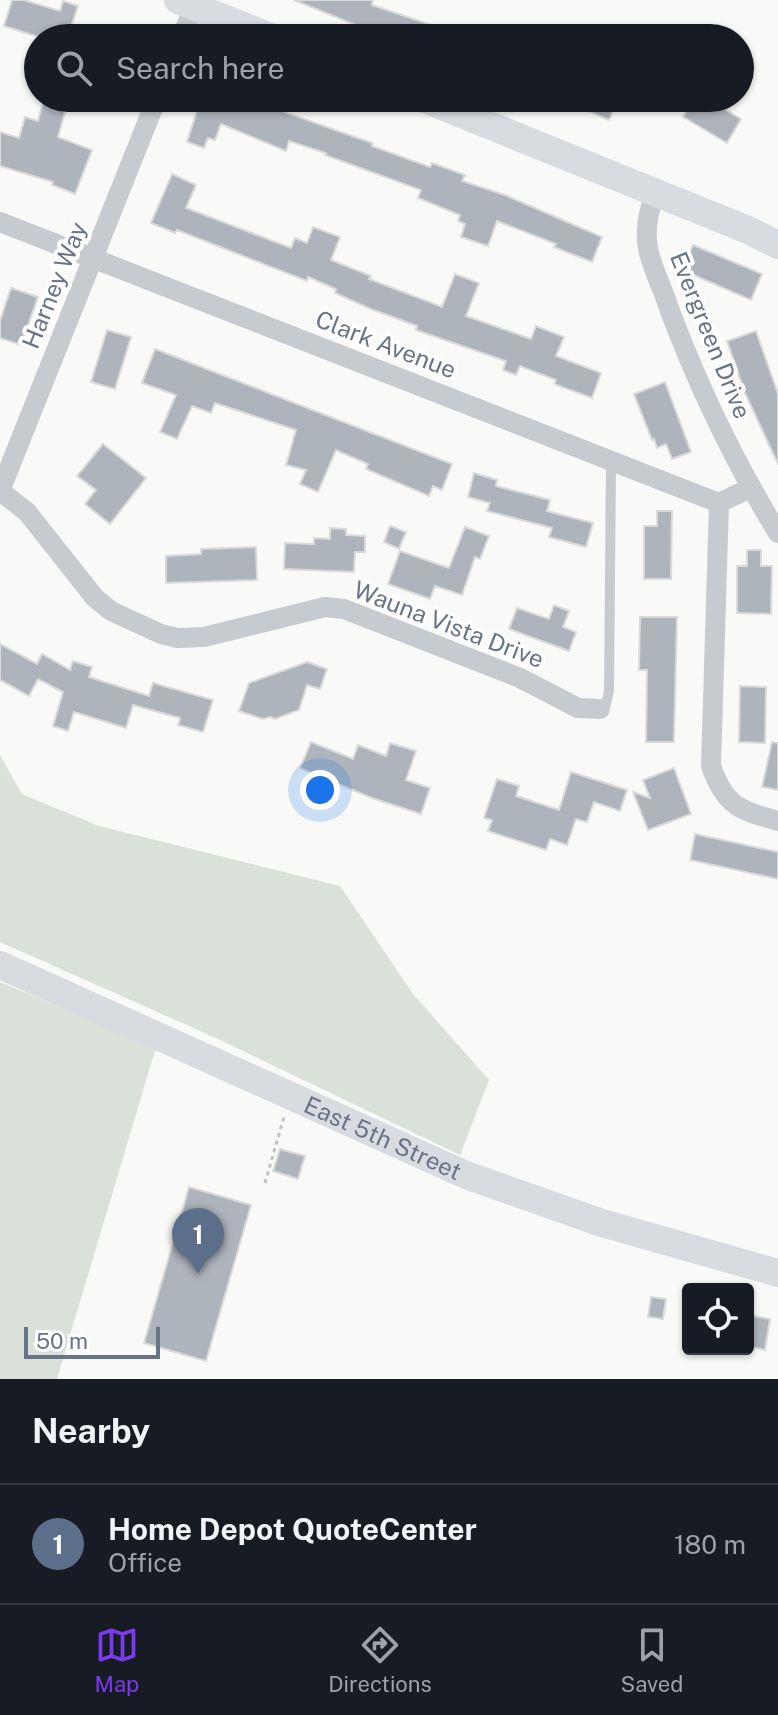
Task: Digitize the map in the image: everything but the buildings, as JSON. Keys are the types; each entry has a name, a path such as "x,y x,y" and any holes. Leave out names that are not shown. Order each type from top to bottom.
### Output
{"street":[{"path":"184,24 190,2 241,24"},
{"name":"Harney Way","path":"0,491 151,112"},
{"path":"457,112 778,245"},
{"name":"Evergreen Drive","path":"656,192 650,207 649,251 682,342 750,488 778,533"},
{"name":"Clark Avenue","path":"0,222 719,503"},
{"path":"750,488 719,503 711,766 718,785 729,801 743,811 778,821"},
{"name":"Wauna Vista Drive","path":"0,491 27,512 95,598 111,611 161,634 177,638 204,637 325,607 344,609 520,678 578,708 600,709"},
{"name":"East 5th Street","path":"0,965 480,1181 602,1223 778,1273"}],"lane":[{"path":"600,709 606,704 609,691 611,460"}],"path":[{"path":"265,1183 282,1124"}],"shaded area":[{"path":"0,755 22,794 99,826 340,886 413,994 489,1080 460,1155 218,1039 0,942"},
{"path":"0,982 156,1047 57,1379 0,1379"}],"place":[{"name":"Home Depot QuoteCenter","path":"198,1274"}]}
